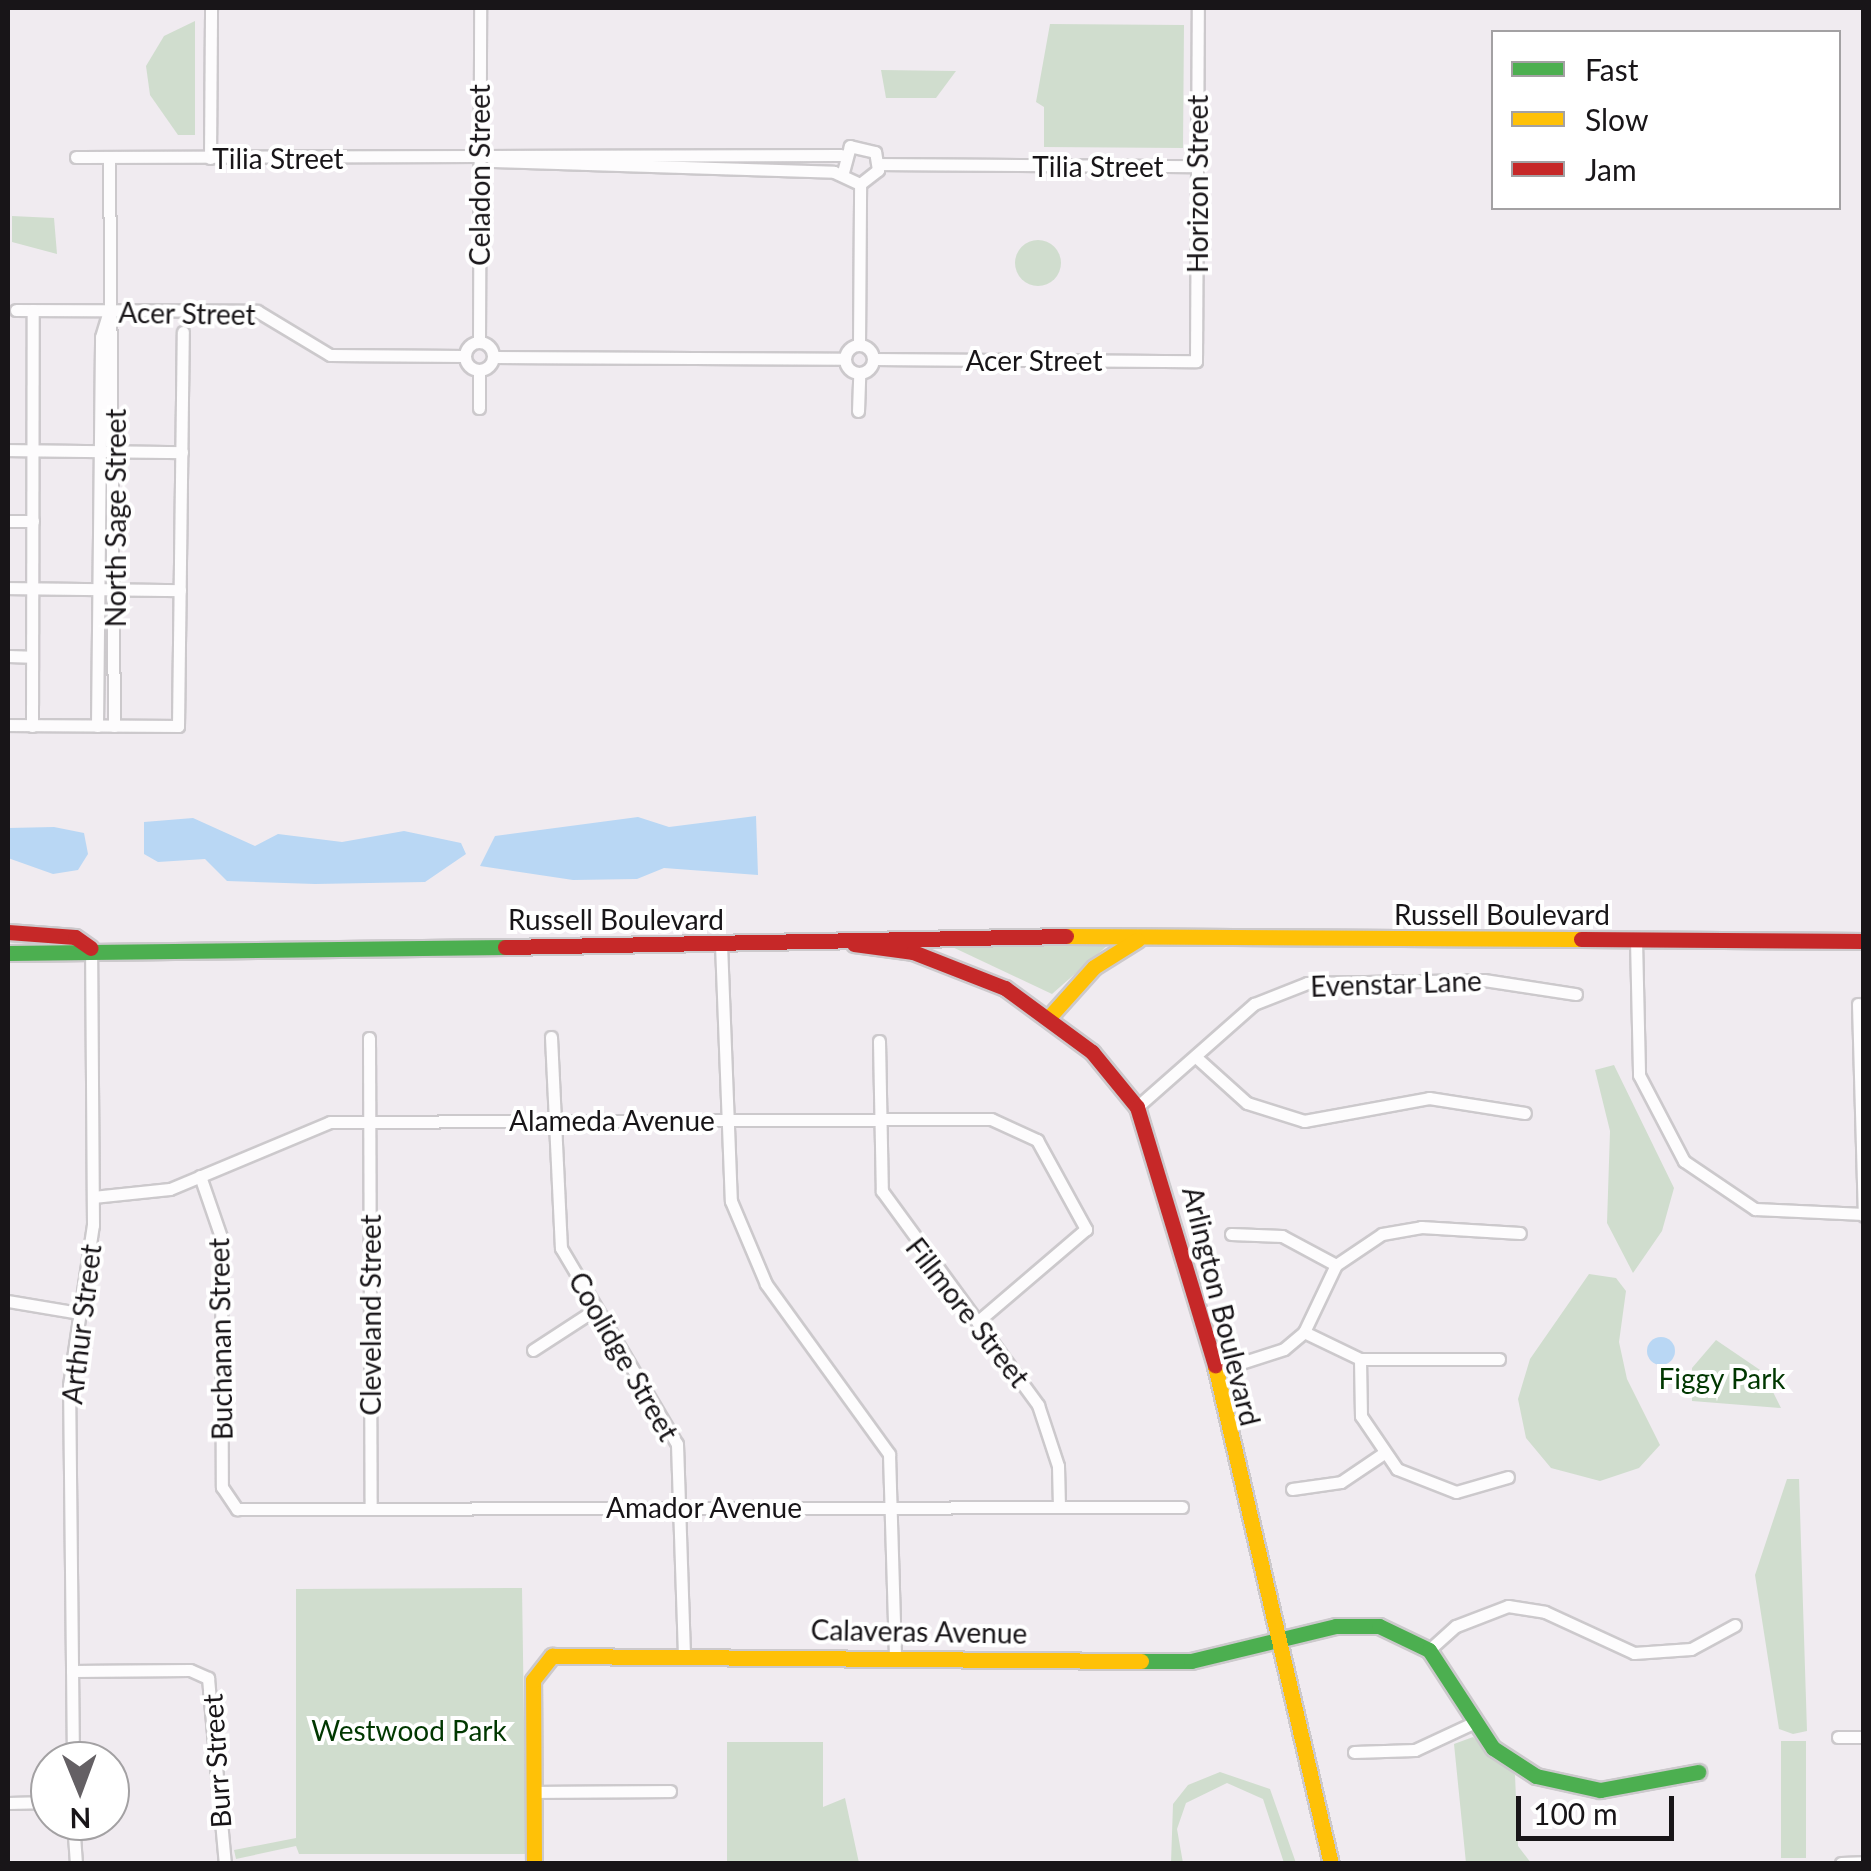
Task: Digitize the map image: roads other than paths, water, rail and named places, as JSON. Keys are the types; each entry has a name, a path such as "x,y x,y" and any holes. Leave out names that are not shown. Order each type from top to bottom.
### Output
{"street":[{"path":"210,158 211,8"},
{"name":"Celadon Street","path":"479,342 480,8"},
{"name":"Horizon Street","path":"1196,361 1198,8"},
{"name":"Tilia Street","path":"76,157 841,156 864,144 879,164 1196,166"},
{"path":"841,156 842,175 860,184"},
{"name":"North Sage Street","path":"97,726 109,311 108,157"},
{"name":"Tilia Street","path":"479,159 520,169 842,175"},
{"path":"858,412 859,373 872,360 859,345 860,184 879,164"},
{"name":"Acer Street","path":"16,310 257,311 330,355 465,356"},
{"path":"32,726 34,310"},
{"path":"8,726 178,726 183,332"},
{"path":"480,370 465,356 479,342 493,357"},
{"path":"844,359 859,345"},
{"path":"479,408 480,370 493,357 844,359 859,373"},
{"name":"Acer Street","path":"872,360 1196,361"},
{"path":"8,450 182,452"},
{"name":"North Sage Street","path":"106,450 114,590 114,726"},
{"path":"8,520 33,521"},
{"path":"8,588 180,590"},
{"path":"8,656 31,656"},
{"name":"Russell Boulevard","path":"8,932 76,937 91,948"},
{"name":"Russell Boulevard","path":"8,953 91,948 840,942 869,935 1864,941"},
{"path":"1051,1015 1100,962 1140,939"},
{"path":"1636,940 1638,1068 1684,1160 1755,1208 1863,1215 1858,1004"},
{"name":"Arlington Boulevard","path":"840,942 962,967 1051,1015 1137,1107 1216,1370 1331,1864"},
{"path":"721,944 722,1119 728,1186 752,1258 881,1434 895,1506 895,1658"},
{"name":"Arthur Street","path":"73,1741 69,1386 93,1197 91,948"},
{"name":"Evenstar Lane","path":"1137,1107 1254,1004 1307,983 1484,980 1576,994"},
{"name":"Coolidge Street","path":"551,1037 561,1248 677,1444 684,1507 684,1654"},
{"name":"Cleveland Street","path":"370,1038 371,1508"},
{"name":"Fillmore Street","path":"879,1041 879,1118 890,1209 977,1322 1044,1418 1059,1507"},
{"path":"1197,1058 1247,1104 1304,1121 1429,1098 1525,1114"},
{"name":"Alameda Avenue","path":"93,1197 154,1194 295,1132 370,1122 992,1118 1024,1129 1086,1229 977,1322"},
{"name":"Buchanan Street","path":"200,1176 221,1237 228,1503"},
{"path":"1216,1370 1265,1359 1304,1332 1336,1266 1398,1229 1520,1233"},
{"path":"1231,1234 1292,1239 1336,1266"},
{"path":"8,1301 79,1313"},
{"path":"533,1350 596,1309"},
{"path":"1304,1332 1360,1359 1499,1358"},
{"path":"1360,1359 1358,1406 1381,1455 1433,1489 1484,1488 1508,1477"},
{"path":"1292,1489 1341,1482 1381,1455"},
{"name":"Amador Avenue","path":"228,1503 371,1508 1182,1507"},
{"path":"1698,1772 1618,1788 1567,1786 1512,1764 1473,1724 1429,1650 1456,1626 1508,1606 1546,1612 1634,1654 1691,1649 1735,1625"},
{"name":"Calaveras Avenue","path":"534,1792 533,1675 558,1656 1191,1661 1354,1624 1429,1650"},
{"name":"Burr Street","path":"72,1671 190,1670 208,1678 225,1864"},
{"path":"1354,1752 1416,1750 1473,1724"},
{"path":"1838,1737 1864,1737"},
{"path":"534,1864 534,1792 670,1790"},
{"path":"1841,1863 1864,1862"}],"water":[{"path":"756,816 758,875 664,868 637,879 573,880 480,866 495,836 638,817 669,827"},
{"path":"193,818 255,846 278,834 342,842 404,831 461,843 466,854 425,882 315,884 227,881 205,859 158,862 144,854 144,822"},
{"path":"54,827 84,833 88,854 78,870 53,874 8,858 8,828"},
{"path":"1661,1337 1671,1341 1675,1351 1671,1361 1661,1365 1651,1361 1647,1351 1651,1341"}],"park label":[{"name":"Figgy Park","path":"1722,1378"},
{"name":"Westwood Park","path":"409,1730"}]}
